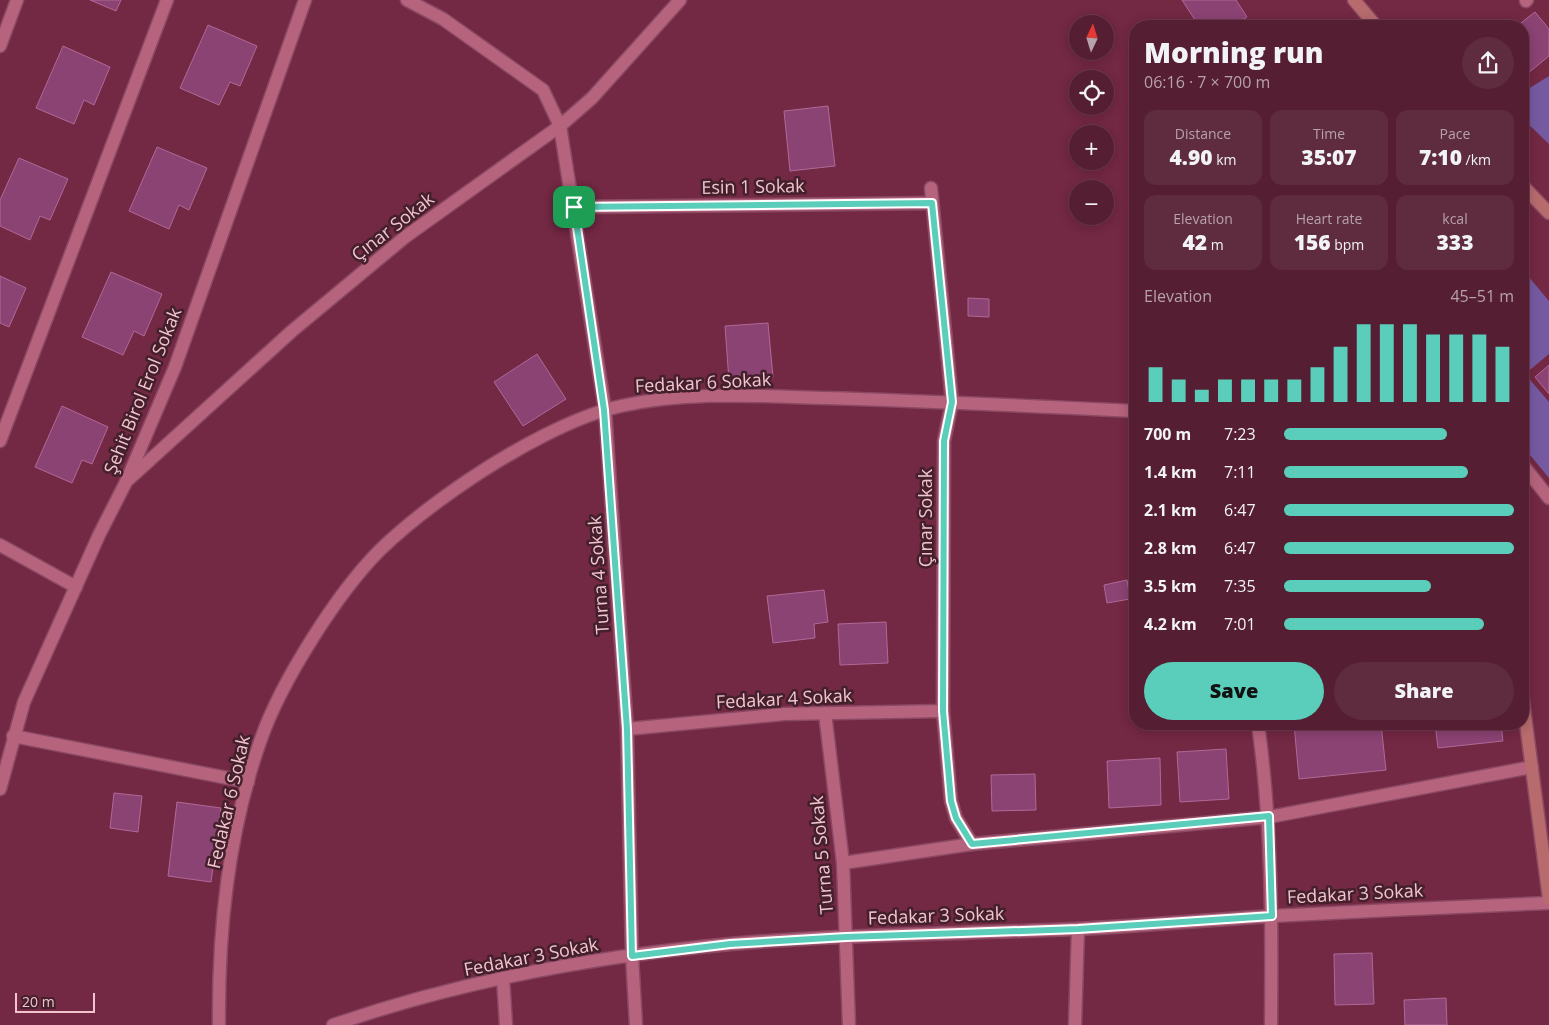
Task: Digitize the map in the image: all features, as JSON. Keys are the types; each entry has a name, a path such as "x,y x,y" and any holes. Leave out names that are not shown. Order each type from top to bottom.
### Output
{"street":[{"path":"0,46 17,0"},
{"path":"0,441 167,0"},
{"name":"Şehit Birol Erol Sokak","path":"0,789 13,736 24,702 126,482 175,367 305,0"},
{"name":"Turna 4 Sokak","path":"407,0 443,19 543,90 560,126 604,410 627,729 632,956 636,1025"},
{"name":"Çınar Sokak","path":"126,482 284,338 405,237 560,126 592,98 680,0"},
{"path":"1354,0 1371,20"},
{"name":"Çınar Sokak","path":"931,188 952,402 944,441 943,711 951,801 956,818 972,844"},
{"path":"1529,192 1549,212"},
{"name":"Esin 1 Sokak","path":"574,207 932,203"},
{"name":"Fedakar 6 Sokak","path":"219,1025 228,884 248,782 261,738 276,703 306,651 345,593 379,552 418,517 500,459 604,410 657,400 734,396 952,402 1129,411"},
{"path":"1529,473 1549,498"},
{"path":"0,545 76,587"},
{"name":"Fedakar 4 Sokak","path":"627,729 825,713 943,711"},
{"name":"Turna 5 Sokak","path":"825,713 843,863 849,1025"},
{"path":"1259,730 1269,816 1272,916 1271,1025"},
{"path":"1527,730 1549,901"},
{"path":"13,736 248,782"},
{"path":"843,863 972,844 1269,816 1532,768"},
{"name":"Fedakar 3 Sokak","path":"333,1025 394,1004 503,978 632,956 730,944 846,937 1078,929 1549,901"},
{"path":"1075,1025 1078,929"},
{"path":"503,978 506,1025"}],"shaded area":[{"path":"1549,76 1549,144 1529,125 1529,88"},
{"path":"1529,277 1549,301 1549,354 1529,371"},
{"path":"1529,379 1549,402 1549,478 1530,455"}],"building":[{"path":"90,0 121,0 116,11"},
{"path":"1182,0 1236,0 1247,17 1242,20 1195,20"},
{"path":"1535,12 1549,29 1549,56 1529,72 1529,20 1525,20"},
{"path":"208,25 257,46 240,86 230,82 219,105 180,88"},
{"path":"63,46 110,67 94,105 84,100 74,124 36,108"},
{"path":"828,106 835,166 790,171 784,111"},
{"path":"157,147 207,168 189,210 179,205 169,229 129,211"},
{"path":"19,158 68,179 50,220 40,216 30,240 0,226 0,200"},
{"path":"111,272 162,294 144,336 134,331 123,355 82,337"},
{"path":"0,276 26,288 9,327 0,323"},
{"path":"968,298 989,299 989,317 968,316"},
{"path":"768,323 773,377 729,381 725,326"},
{"path":"537,354 566,399 523,426 494,382"},
{"path":"1549,365 1549,394 1535,377"},
{"path":"62,406 108,427 92,464 82,460 72,483 35,467"},
{"path":"1127,580 1129,599 1107,603 1104,585"},
{"path":"824,590 828,622 814,624 815,638 773,643 767,596"},
{"path":"886,622 888,663 840,665 838,624"},
{"path":"1295,730 1382,730 1386,770 1299,779"},
{"path":"1436,730 1502,730 1503,741 1438,748"},
{"path":"1226,749 1229,799 1180,802 1177,752"},
{"path":"1160,758 1161,805 1109,808 1107,761"},
{"path":"1035,774 1036,810 992,811 991,775"},
{"path":"114,793 142,796 138,832 110,828"},
{"path":"177,802 221,808 211,882 168,876"},
{"path":"1372,953 1374,1004 1335,1005 1334,954"},
{"path":"1446,998 1447,1025 1405,1025 1404,1000"}],"route":[{"path":"932,203 952,402 944,441 943,711 951,801 956,818 972,844 1269,816 1272,916 1078,929 846,937 730,944 632,956 627,729 604,410 574,207 932,203"}]}
